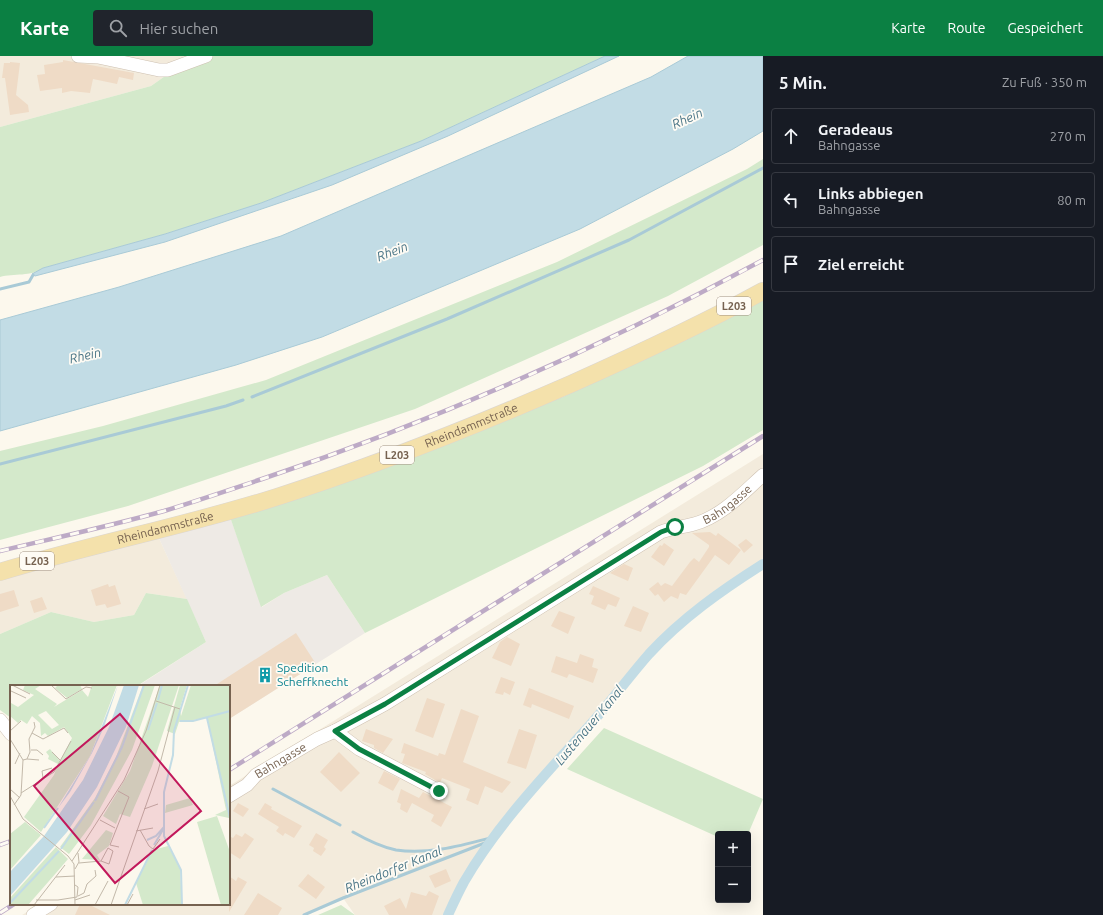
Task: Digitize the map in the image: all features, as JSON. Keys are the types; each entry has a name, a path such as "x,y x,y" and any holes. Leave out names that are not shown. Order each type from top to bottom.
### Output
{"main road":[{"name":"Rheindammstraße","path":"0,572 177,526 277,497 414,449 496,417 647,350 763,291"}],"street":[{"path":"78,56 98,57 159,70 168,70 206,56"},
{"name":"Bahngasse","path":"230,795 247,785 262,772 316,739 335,731 391,700 661,532 695,524 710,518 732,503 763,475"},
{"path":"0,720 10,733"},
{"path":"335,731 359,749 439,791"},
{"path":"33,915 49,905"}],"shaded area":[{"path":"0,56 218,56 168,74 151,86 0,127"},
{"path":"763,454 763,564 729,586 685,620 650,654 490,841 463,883 448,915 355,915 343,898 304,915 22,915 39,905 230,905 230,785"},
{"path":"229,514 262,607 284,593 327,575 365,633 230,718 230,685 140,685 206,642 158,536"},
{"path":"158,536 187,599 146,593 134,615 94,622 51,612 0,634 0,577"}],"green space":[{"path":"205,56 605,56 421,141 261,203 165,234 43,268 33,273 0,277 0,127 151,86 168,74"},
{"path":"763,159 763,245 668,296 415,409 128,506 0,540 0,451 103,426 266,380 557,262 747,169"},
{"path":"763,297 763,430 703,466 365,633 327,575 284,593 261,607 229,514 414,454 563,397"},
{"path":"146,593 187,599 206,642 139,685 10,685 10,717 0,710 0,634 51,612 94,622 134,615"},
{"path":"604,728 763,799 749,831 715,831 715,836 567,769"},
{"path":"341,905 355,915 318,915"}],"water":[{"path":"605,56 619,56 448,136 332,185 165,242 35,276 32,274 43,268 165,234 261,203 421,141"},
{"name":"Rhein","path":"688,56 763,56 763,131 733,149 580,229 322,337 236,365 0,431 0,320 119,287 281,236 651,77"}],"building":[{"path":"63,60 134,73 133,80 119,77 117,84 93,79 90,93 71,91 62,93 62,88 40,91 37,75 45,74 44,65 63,62"},
{"path":"4,63 20,63 16,95 28,105 29,112 10,115 5,78 2,78"},
{"path":"710,532 716,536 718,533 741,550 729,565 715,555 686,595 680,593 678,599 671,596 664,602 658,594 655,596 649,589 658,582 661,586 665,583 672,586 690,562 694,558 699,562 709,547 709,545 692,533"},
{"path":"746,539 753,545 744,553 738,545"},
{"path":"664,543 674,550 664,566 651,557 660,545 662,546"},
{"path":"624,564 633,568 628,581 610,573"},
{"path":"108,584 109,587 115,585 121,604 107,608 105,604 96,606 91,590"},
{"path":"593,586 620,598 616,607 608,604 605,610 591,604 594,596 589,594"},
{"path":"14,590 19,606 0,612 0,594"},
{"path":"42,597 47,609 34,613 30,601"},
{"path":"633,606 649,613 641,632 624,626"},
{"path":"559,611 575,617 568,634 551,626"},
{"name":"Spedition Scheffknecht","path":"296,633 316,664 230,718 230,685 216,685"},
{"path":"507,637 520,644 511,666 492,658 500,642"},
{"path":"580,654 594,659 592,667 598,669 593,683 569,674 567,678 551,672 556,656 577,663"},
{"path":"501,677 515,682 510,695 504,692 503,695 495,693"},
{"path":"529,688 574,706 569,719 532,704 531,708 523,705"},
{"path":"427,698 445,704 433,738 415,731"},
{"path":"461,709 479,716 463,762 511,782 502,793 485,786 478,805 466,800 470,789 442,778 440,783 425,774 426,772 402,763 405,754 401,753 404,743 438,756 439,753 445,755"},
{"path":"366,729 393,739 383,753 374,748 374,745 362,741"},
{"path":"519,729 537,735 526,769 507,763"},
{"path":"339,752 360,773 341,792 320,772"},
{"path":"384,771 400,779 393,791 378,783"},
{"path":"401,789 419,798 423,792 452,807 441,827 431,821 434,815 412,803 407,813 400,809 401,804 397,802"},
{"path":"238,803 249,809 243,817 233,811"},
{"path":"265,803 272,807 271,809 302,826 294,838 285,833 283,836 276,831 279,827 258,814"},
{"path":"245,833 254,839 240,859 230,853 230,836 233,838 236,834 242,837"},
{"path":"316,833 328,840 324,847 326,849 321,856 313,851 314,848 309,845"},
{"path":"446,869 451,881 435,888 429,876"},
{"path":"308,874 325,887 316,899 298,886"},
{"path":"230,877 236,881 238,877 247,882 229,912"},
{"path":"429,891 439,896 432,915 389,915 384,906 400,898 406,909 411,892 426,896"},
{"path":"258,893 282,908 278,915 244,915"},
{"path":"80,905 92,905 110,915 75,915"}],"waterway":[{"path":"252,397 447,319 629,240 763,168"},
{"path":"0,289 29,282 33,275"},
{"path":"0,464 226,406 243,400"},
{"name":"Lustenauer Kanal","path":"448,915 464,882 477,861 506,821 538,782 597,717 649,654 675,628 703,605 763,564"},
{"path":"273,789 340,825"},
{"path":"353,832 385,847 408,851 446,848 494,837"},
{"name":"Rheindorfer Kanal","path":"304,915 343,898 490,841"}],"railway":[{"path":"0,551 164,511 327,457 391,433 579,352 641,323 763,260"},
{"path":"230,769 763,436"},
{"path":"0,845 10,841"},
{"path":"0,913 12,905"}],"place":[{"name":"Spedition Scheffknecht","path":"265,675"}],"route":[{"path":"439,791 359,749 335,731 385,704 467,654 661,532 675,527"}]}
